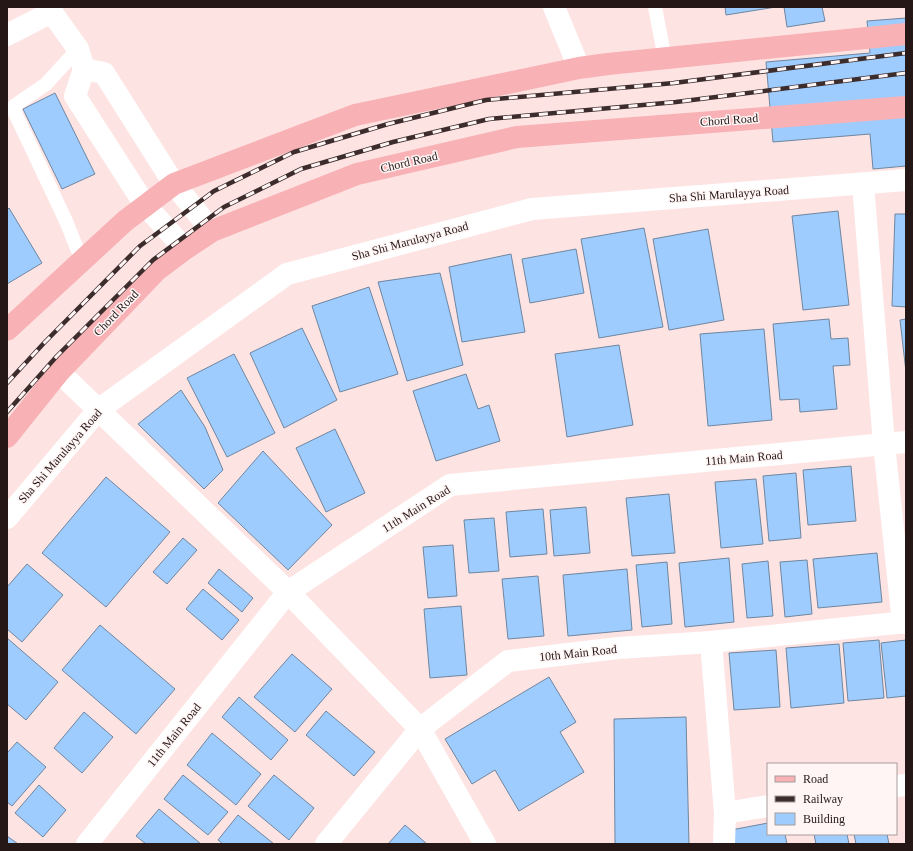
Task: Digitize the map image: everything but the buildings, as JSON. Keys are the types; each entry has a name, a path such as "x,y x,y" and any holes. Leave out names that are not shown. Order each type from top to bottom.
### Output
{"main road":[{"path":"7,330 145,205 174,184 355,115 578,68 906,34"},
{"name":"Chord Road","path":"7,437 59,372 157,270 212,231 357,174 517,136 906,107"}],"street":[{"path":"554,7 578,68"},
{"path":"7,35 50,10 81,59 104,73 174,184 212,231"},
{"path":"81,59 75,96 145,205 185,249"},
{"name":"Sha Shi Marulayya Road","path":"7,518 98,410 287,274 532,209 906,180"},
{"path":"863,184 884,444 904,623"},
{"path":"59,372 288,592 420,729 485,844"},
{"name":"11th Main Road","path":"87,844 288,592 450,486 906,442"},
{"name":"10th Main Road","path":"326,844 420,729 508,660 618,648 711,642 904,623"},
{"path":"711,642 725,813 724,844"},
{"path":"725,813 767,806"}],"lane":[{"path":"655,7 665,59"},
{"path":"81,59 14,106 15,113 66,221 82,261"}],"railway":[{"path":"7,383 44,343 140,246 214,191 294,152 388,124 486,100 674,83 906,53"},
{"path":"7,412 57,356 153,260 224,207 301,169 393,142 489,119 676,102 906,73"}]}
